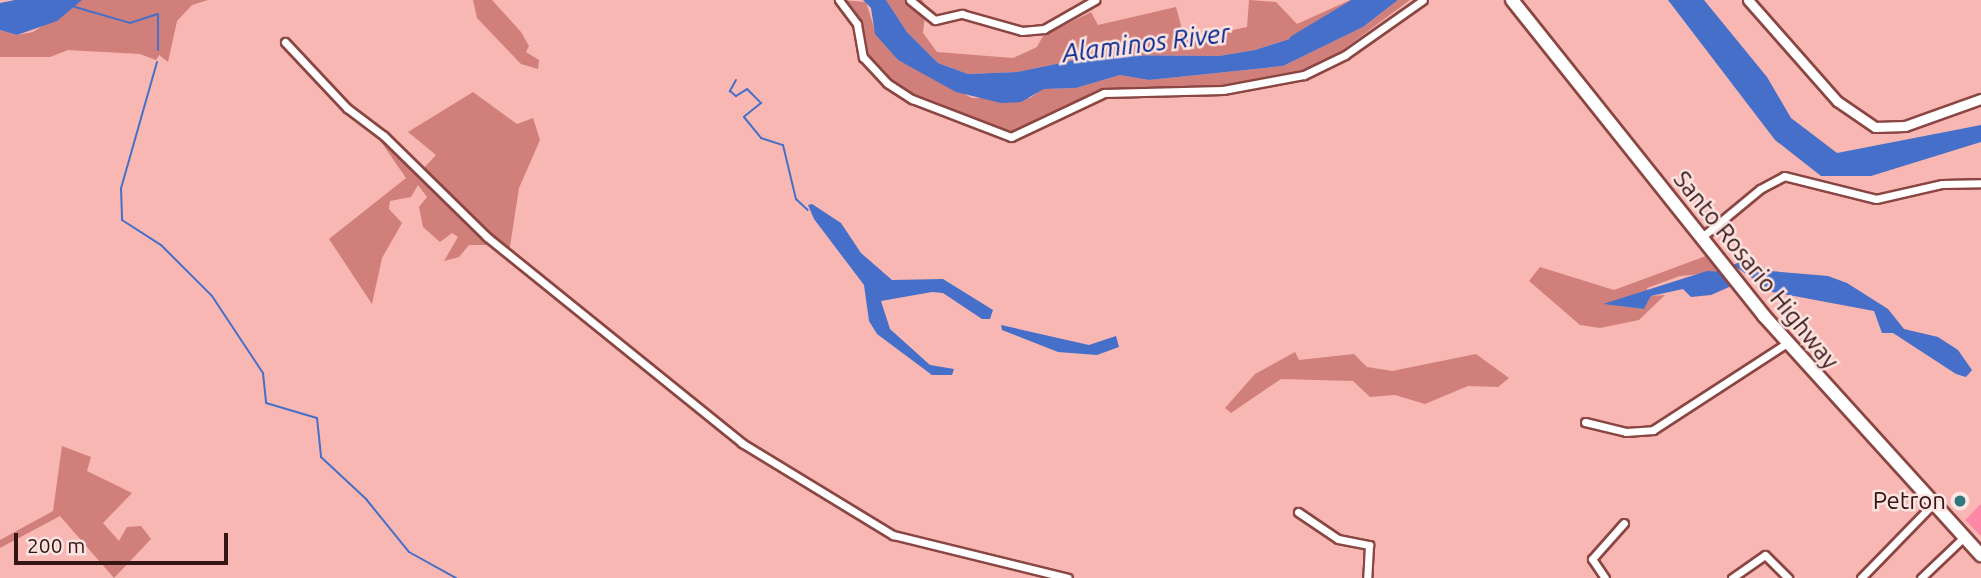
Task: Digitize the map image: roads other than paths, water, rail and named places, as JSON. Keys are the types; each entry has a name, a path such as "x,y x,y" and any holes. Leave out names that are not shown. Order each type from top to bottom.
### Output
{"main road":[{"name":"Santo Rosario Highway","path":"1512,0 1787,343 1981,555"}],"street":[{"path":"839,0 857,23 863,57 887,83 912,99 1012,137 1104,93 1223,90 1304,75 1345,55 1423,0"},
{"path":"910,0 935,20 962,14 1022,31 1044,29 1096,0"},
{"path":"1748,0 1837,101 1875,127 1905,126 1981,99"},
{"path":"285,42 347,108 384,136 487,237 742,443 893,535 1068,578"},
{"path":"1702,237 1760,189 1784,176 1876,199 1942,184 1981,183"},
{"path":"1585,422 1626,432 1653,430 1787,343"},
{"path":"1861,578 1933,505"},
{"path":"1298,512 1338,539 1368,545 1367,578"},
{"path":"1605,578 1592,559 1624,523"},
{"path":"1921,578 1963,538"},
{"path":"1732,578 1765,555 1788,578"}],"water":[{"path":"15,0 82,0 57,21 17,35 0,30 0,3"},
{"path":"863,0 886,0 907,32 938,63 968,74 1017,72 1100,55 1219,56 1255,50 1318,30 1367,0 1398,0 1363,27 1283,66 1149,80 1120,75 1076,88 1044,89 1021,102 1001,103 956,92 898,60 875,34 871,8"},
{"path":"1668,0 1704,0 1767,77 1791,118 1837,153 1981,125 1981,142 1871,176 1821,176 1775,140"},
{"path":"812,204 841,223 861,253 892,280 943,279 993,310 990,319 982,319 943,293 932,292 881,301 890,329 930,365 954,369 952,375 932,375 877,334 869,321 864,285 814,219 808,205"},
{"path":"1744,260 1770,271 1828,276 1847,283 1888,309 1904,329 1938,337 1958,350 1972,370 1966,377 1956,374 1893,333 1882,333 1874,311 1772,292 1733,265"},
{"path":"1707,271 1726,272 1736,284 1711,295 1691,297 1683,289 1651,296 1644,309 1603,304"},
{"path":"1001,325 1089,345 1116,336 1119,347 1097,355 1058,352 1002,330"}],"waterway":[{"name":"Alaminos River","path":"1295,41 1363,0"},
{"path":"75,7 130,23 158,14 158,50"},
{"path":"157,62 121,188 122,220 161,245 212,296 263,373 266,403 317,418 321,457 366,499 409,552 456,578"},
{"path":"736,80 730,91 736,96 747,89 761,103 744,117 761,138 783,145 796,199 808,210"}],"place":[{"name":"Petron","path":"1960,501"}]}
